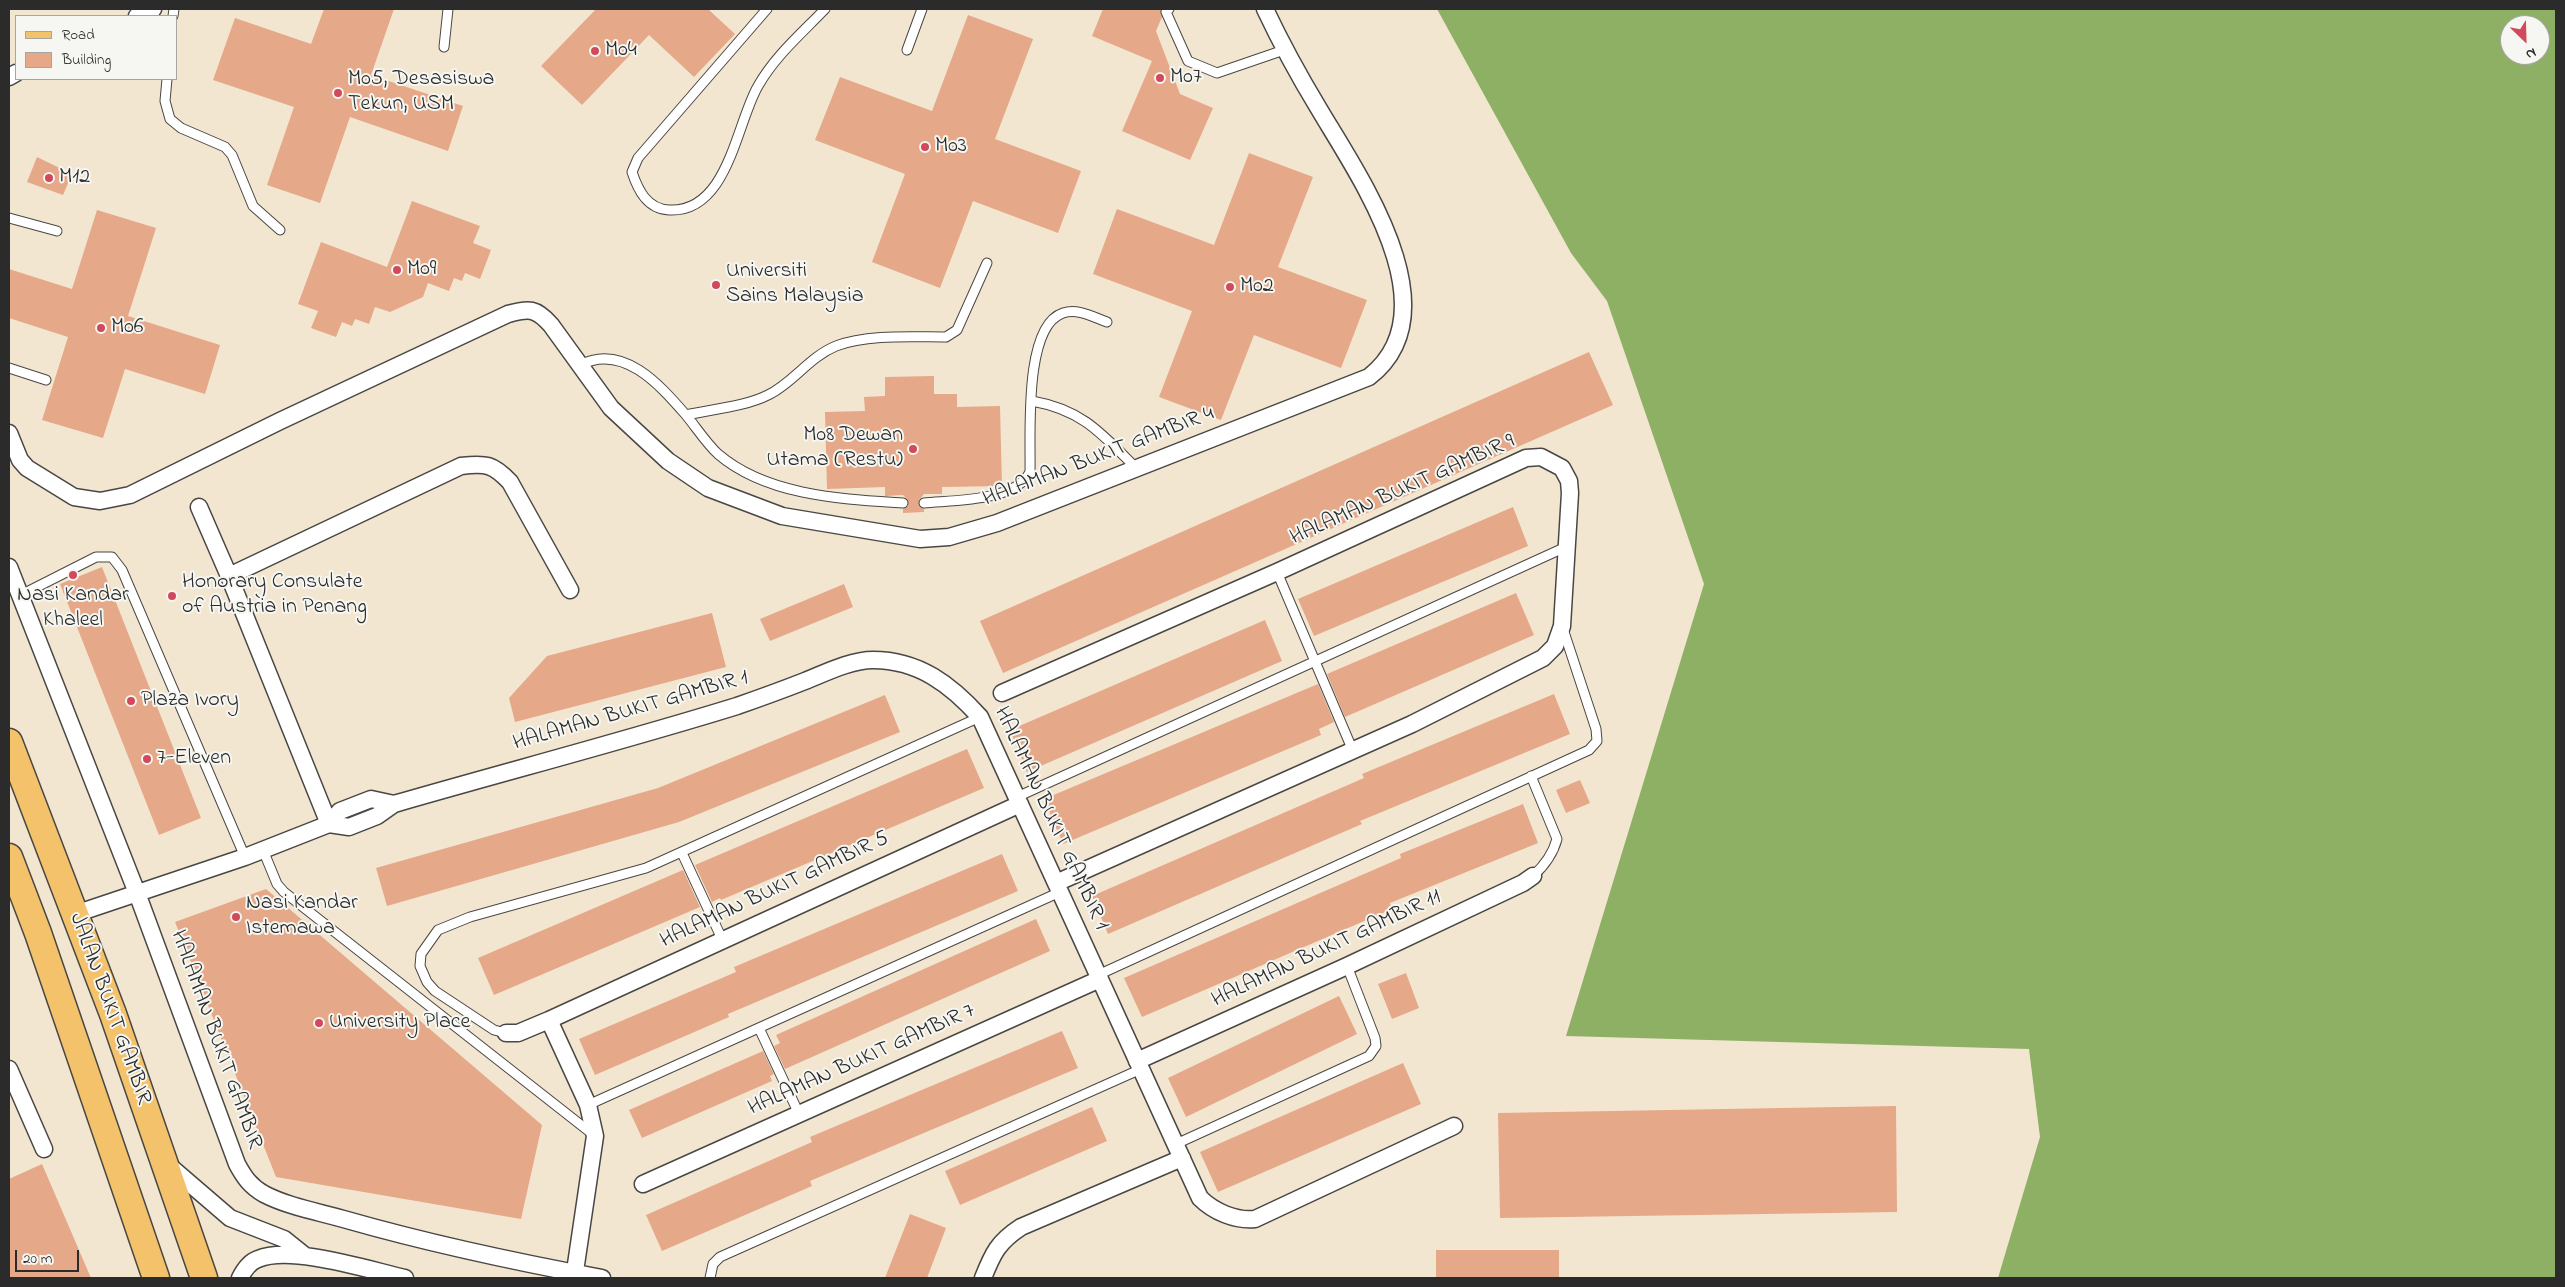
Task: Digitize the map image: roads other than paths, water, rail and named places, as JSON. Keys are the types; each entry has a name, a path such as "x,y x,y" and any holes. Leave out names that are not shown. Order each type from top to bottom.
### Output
{"main road":[{"name":"JALAN BUKIT GAMBIR","path":"9,742 113,1014 204,1278"},
{"name":"JALAN BUKIT GAMBIR","path":"9,858 38,933 156,1278"}],"street":[{"path":"139,15 153,9"},
{"name":"HALAMAN BUKIT GAMBIR 4","path":"9,433 20,460 27,468 74,496 100,501 130,495 280,421 508,314 525,309 541,313 611,408 668,461 708,488 782,516 814,523 920,539 949,537 997,523 1369,377 1380,369 1393,353 1400,332 1402,311 1401,285 1390,238 1365,187 1284,50 1264,9"},
{"name":"HALAMAN BUKIT GAMBIR 9","path":"1002,694 1277,572 1526,458 1541,457 1553,461 1562,468 1569,481 1568,546 1562,626 1555,646 1543,658 1412,724 1058,888"},
{"path":"229,576 461,466 482,463 498,469 510,482 570,590"},
{"path":"199,507 229,576 329,824"},
{"name":"HALAMAN BUKIT GAMBIR","path":"9,567 137,893 237,1164 246,1181 264,1194 387,1232 574,1276 602,1278"},
{"name":"HALAMAN BUKIT GAMBIR 1","path":"75,914 245,857 329,824 349,827 377,816 394,804 771,695 838,668 872,660 900,663 931,675 958,692 980,717 1200,1198 1206,1204 1238,1219 1255,1219 1454,1126"},
{"name":"HALAMAN BUKIT GAMBIR 5","path":"506,1034 518,1033 549,1020 1018,801"},
{"name":"HALAMAN BUKIT GAMBIR 11","path":"1139,1065 1523,884 1533,876"},
{"name":"HALAMAN BUKIT GAMBIR 7","path":"642,1184 1099,977"},
{"path":"549,1020 588,1105 595,1136 574,1276"},
{"path":"9,1069 44,1149"},
{"path":"983,1278 994,1251 1004,1238 1021,1227 1179,1151"},
{"path":"163,1161 230,1218 284,1239 304,1255"},
{"path":"240,1278 245,1269 257,1259 269,1255 304,1255 405,1278"}],"lane":[{"path":"444,47 448,9"},
{"path":"767,9 638,158 632,172 638,189 646,201 663,210 676,211 691,206 706,196 721,178 756,88 769,68 825,9"},
{"path":"908,50 922,9"},
{"path":"1168,9 1166,12 1188,61 1217,72 1284,50"},
{"path":"167,80 165,101 170,119 181,128 225,147 232,155 252,206 280,230"},
{"path":"9,218 57,231"},
{"path":"686,415 767,396 820,355 836,346 852,342 897,337 946,337 953,334 957,330 987,263"},
{"path":"924,504 999,494 1021,484 1030,472 1035,354 1043,332 1052,319 1063,313 1077,311 1107,322"},
{"path":"580,365 592,359 621,360 646,374 686,415 717,453 745,473 784,487 818,494 903,503"},
{"path":"9,368 46,380"},
{"path":"1032,401 1054,405 1080,417 1101,432 1137,469"},
{"path":"1018,801 1315,661 1568,546"},
{"path":"19,596 96,557 112,557 122,570 245,857"},
{"path":"1277,572 1353,751"},
{"path":"1099,977 1589,750 1597,741 1596,729 1562,626"},
{"path":"506,1034 494,1030 435,992 427,982 420,966 421,954 438,930 470,916 646,868 682,854 980,717"},
{"path":"1531,776 1557,839 1555,848 1544,866 1533,876"},
{"path":"263,850 277,884 284,892 595,1136"},
{"path":"682,854 722,939"},
{"path":"588,1105 759,1028 1058,888"},
{"path":"1179,1151 1368,1056 1376,1046 1375,1038 1347,966"},
{"path":"759,1028 799,1114"},
{"path":"710,1278 713,1264 720,1258 1139,1065"}],"place":[{"name":"M04","path":"595,51"},
{"name":"M07","path":"1160,78"},
{"name":"M05, Desasiswa Tekun, USM","path":"338,93"},
{"name":"M03","path":"925,147"},
{"name":"M12","path":"49,178"},
{"name":"M09","path":"397,270"},
{"name":"Universiti Sains Malaysia","path":"716,285"},
{"name":"M02","path":"1230,287"},
{"name":"M06","path":"101,328"},
{"name":"M08 Dewan Utama (Restu)","path":"913,449"},
{"name":"Nasi Kandar Khaleel","path":"73,575"},
{"name":"Honorary Consulate of Austria in Penang","path":"172,596"},
{"name":"Plaza Ivory","path":"131,701"},
{"name":"7-Eleven","path":"147,759"},
{"name":"Nasi Kandar Istemawa","path":"236,917"},
{"name":"University Place","path":"319,1023"}]}
